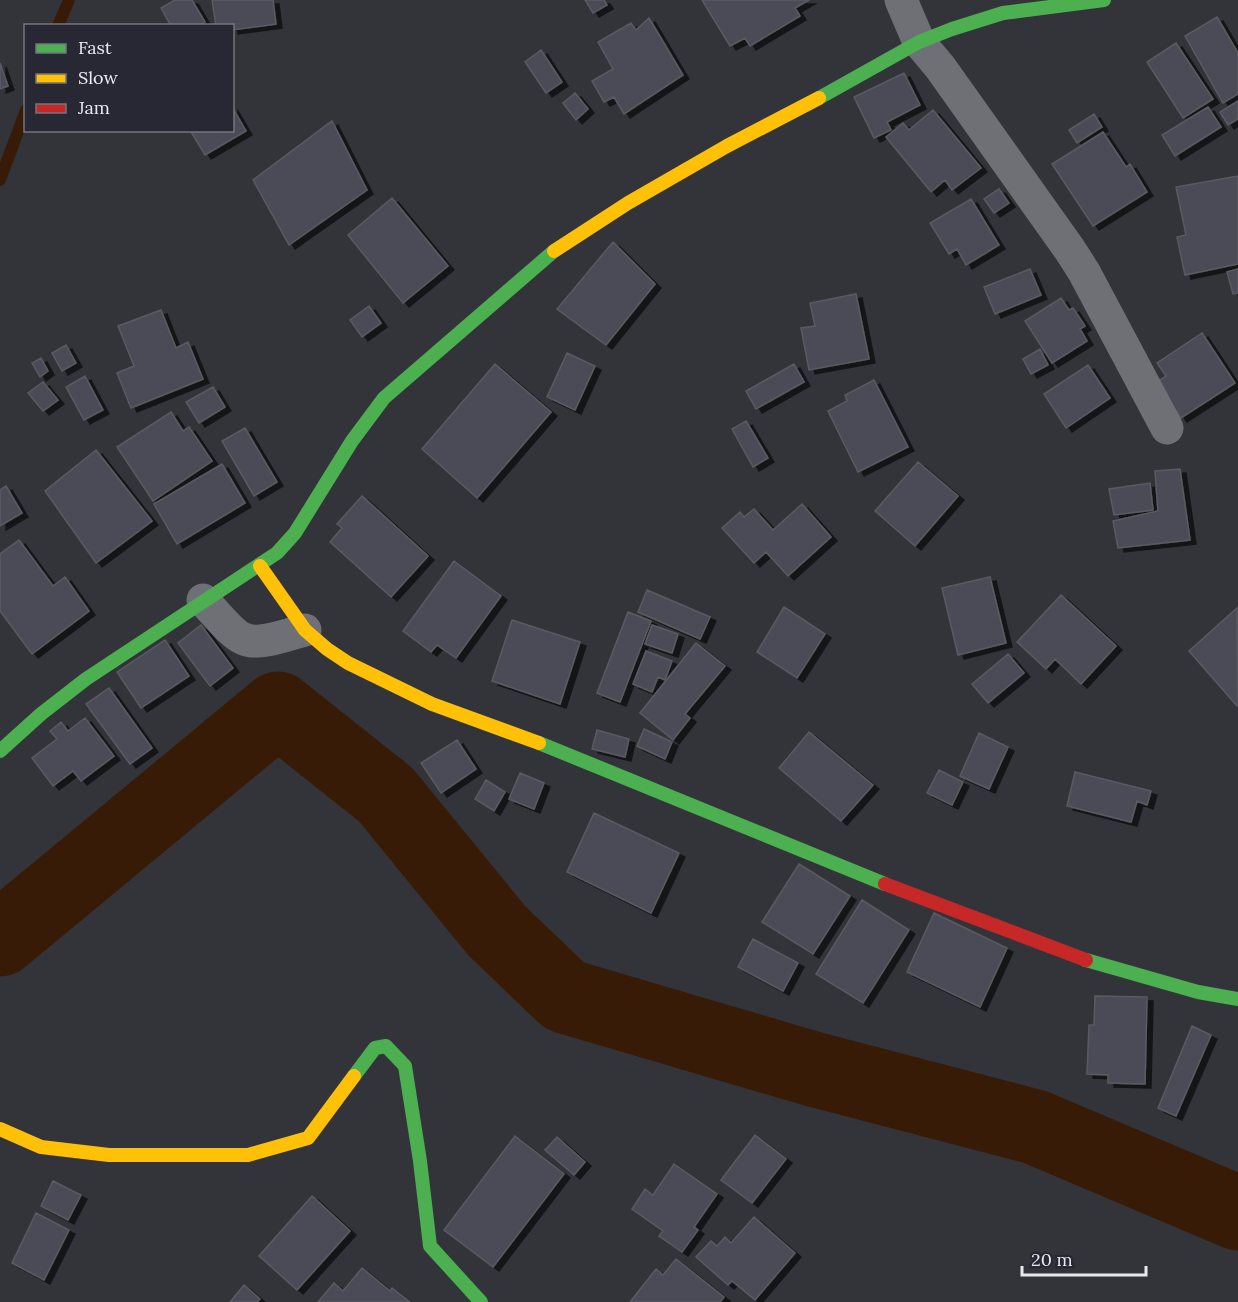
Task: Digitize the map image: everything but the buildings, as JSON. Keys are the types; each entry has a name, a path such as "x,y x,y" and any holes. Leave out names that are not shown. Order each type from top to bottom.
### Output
{"street":[{"path":"901,0 919,42 940,67 1084,272 1167,428"},
{"path":"0,751 41,714 86,679 277,553 295,533 352,441 384,398 556,249 628,203 718,151 860,77 919,42 1003,13 1104,0"},
{"path":"260,566 305,630 348,663 432,704 570,754 913,896 1086,960 1198,992 1238,999"},
{"path":"203,600 225,624 244,640 264,640 305,630"},
{"path":"0,1129 41,1147 109,1155 248,1155 308,1138 375,1048 386,1046 405,1066 430,1246 479,1301"}],"waterway":[{"path":"59,24 69,0"},
{"path":"0,180 24,115"},
{"path":"0,939 278,709 386,795 497,931 565,996 813,1069 1035,1127 1238,1213"}],"traffic: fast":[{"path":"819,98 919,42 952,29 1003,13 1104,0"},
{"path":"0,751 41,714 86,679 277,553 295,533 352,441 384,398 554,251"},
{"path":"539,743 885,884"},
{"path":"1086,960 1198,992 1238,999"},
{"path":"354,1076 375,1048 386,1046 405,1066 430,1246 481,1302"}],"traffic: slow":[{"path":"554,251 628,203 727,146 819,98"},
{"path":"260,566 305,630 348,663 432,704 539,743"},
{"path":"0,1129 41,1147 109,1155 248,1155 308,1138 354,1076"}],"traffic: jam":[{"path":"885,884 1086,960"}]}
